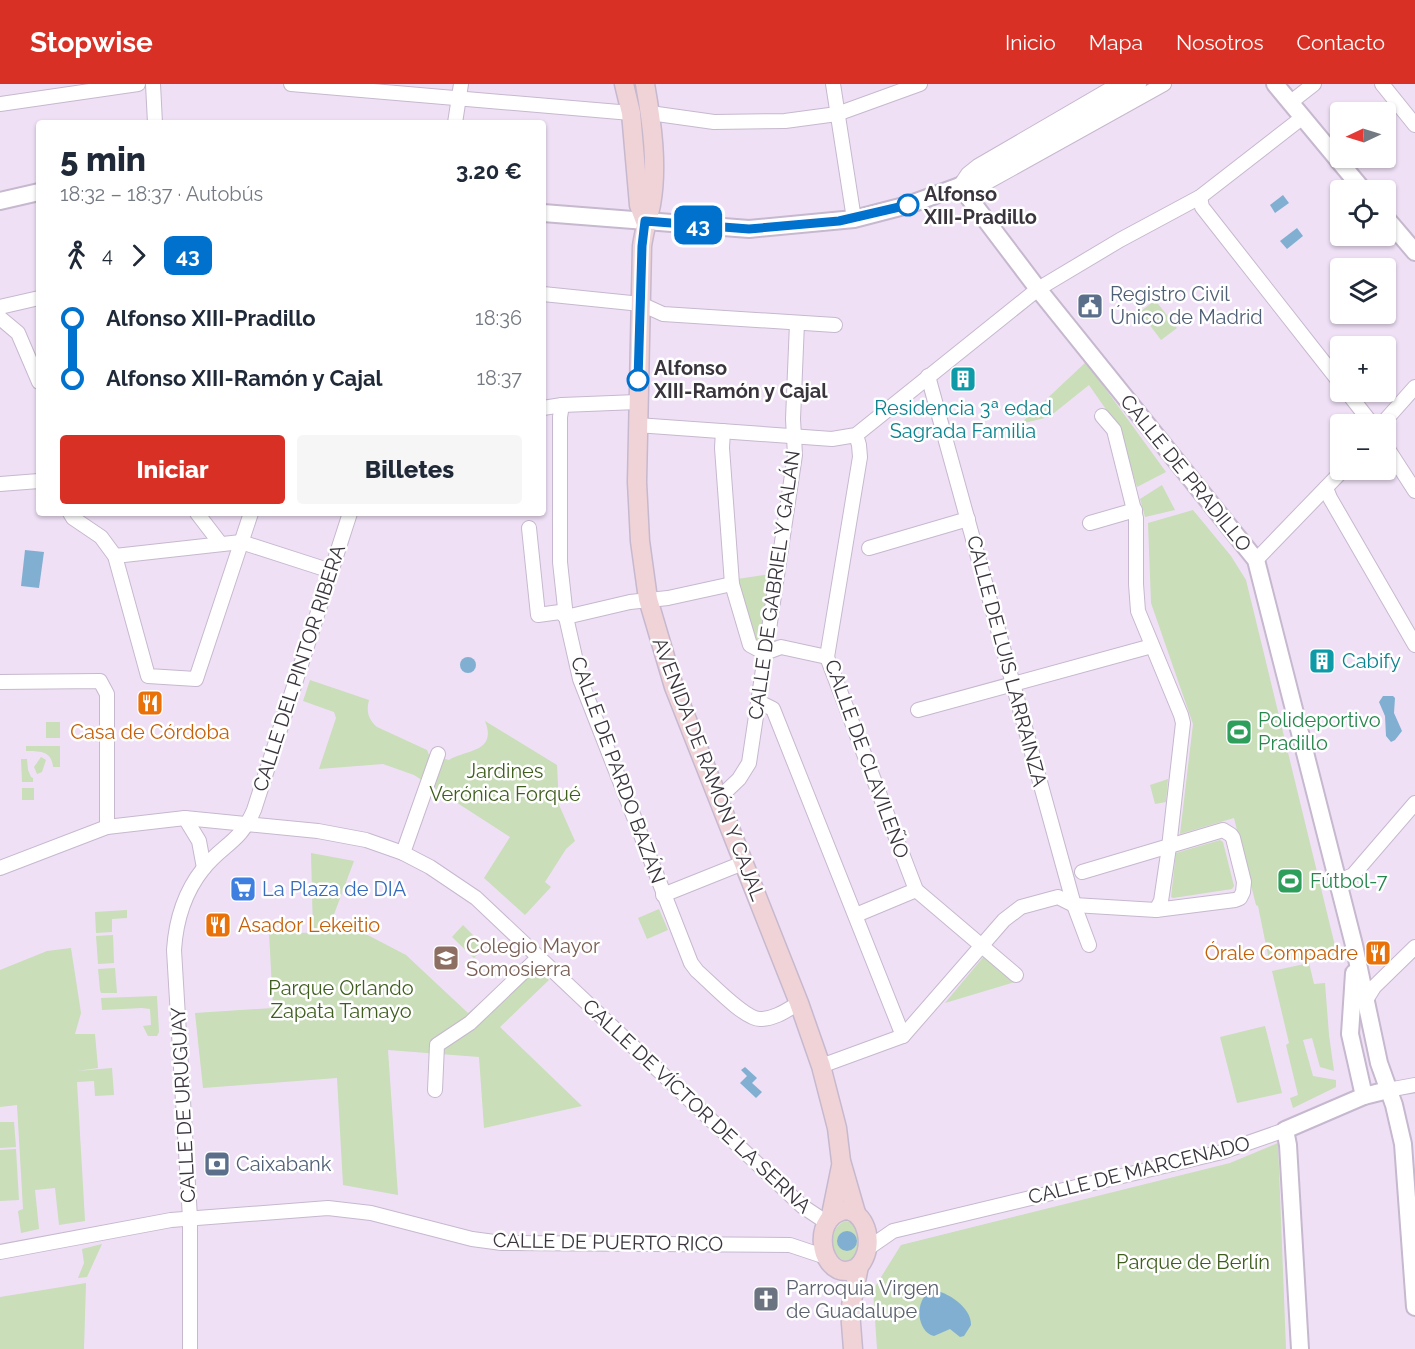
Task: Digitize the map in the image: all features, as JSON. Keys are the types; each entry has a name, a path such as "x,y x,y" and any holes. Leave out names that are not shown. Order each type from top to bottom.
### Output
{"main road":[{"name":"AVENIDA DE RAMÓN Y CAJAL","path":"624,84 631,113 639,204 645,221"},
{"name":"AVENIDA DE RAMÓN Y CAJAL","path":"645,84 650,113 653,159 651,205 645,221 642,246 637,482 640,541 648,599 674,687 799,1003 821,1066 830,1098 842,1161 860,1217"},
{"name":"AVENIDA DE RAMÓN Y CAJAL","path":"829,1218 842,1161"},
{"path":"830,1263 842,1271 853,1270 865,1258 867,1238 860,1217 840,1211 829,1218 824,1247 830,1263 850,1311"},
{"path":"853,1349 850,1311 859,1266"}],"street":[{"path":"0,104 138,84"},
{"path":"153,84 155,120"},
{"path":"291,84 631,113"},
{"path":"456,120 461,84"},
{"path":"833,84 854,219"},
{"path":"650,113 714,122 785,122 837,114 920,84"},
{"path":"960,186 968,174 978,166 1119,84"},
{"path":"546,213 749,229 854,219 908,205 960,186 1138,84"},
{"path":"960,186 974,187 986,183 1164,84"},
{"path":"1275,84 1356,180"},
{"path":"1291,102 1314,84"},
{"path":"1382,84 1415,125"},
{"path":"637,425 832,439 856,435 1038,289 1120,240 1200,197 1303,117"},
{"name":"CALLE DE PRADILLO","path":"960,186 1038,289 1256,560 1354,945 1382,1075 1394,1105 1405,1153 1415,1307"},
{"path":"0,201 36,193"},
{"path":"1200,197 1202,207 1330,370"},
{"path":"1396,230 1415,252"},
{"path":"546,294 641,304 663,314 835,325"},
{"path":"0,307 36,299"},
{"path":"0,318 18,333 36,374"},
{"name":"CALLE DE GABRIEL Y GALÁN","path":"718,799 739,779 749,763 795,455 793,420 797,323"},
{"name":"CALLE DE LUIS LARRAINZA","path":"928,376 1074,905 1089,945"},
{"path":"1391,414 1415,387"},
{"path":"546,408 637,402"},
{"path":"1355,402 1364,414"},
{"name":"CALLE DE PARDO BAZÁN","path":"562,405 560,417 560,562 566,616 580,679 663,895 691,963 747,1015 759,1019 778,1016 799,1003"},
{"path":"1102,417 1114,430 1135,510 1138,611 1183,723 1161,901 1156,910"},
{"path":"723,431 722,448 732,584 750,645 765,653 781,647 827,657"},
{"name":"CALLE DE CLAVILEÑO","path":"856,435 860,457 827,657 915,890 1016,975"},
{"path":"1396,462 1415,491"},
{"path":"1256,560 1334,480"},
{"path":"0,484 36,481"},
{"path":"1326,488 1415,645"},
{"path":"1090,523 1135,510"},
{"path":"72,516 101,537 115,556 148,676 196,679 250,516"},
{"path":"199,516 220,543"},
{"name":"CALLE DEL PINTOR RIBERA","path":"248,823 349,516"},
{"path":"870,548 968,519"},
{"path":"529,528 538,615 560,612 566,616 732,584"},
{"path":"115,556 241,542 331,571"},
{"path":"918,710 1152,646"},
{"path":"0,682 100,681 107,694 107,826"},
{"path":"759,702 773,709 903,1036"},
{"path":"403,853 438,754"},
{"path":"1337,882 1353,875 1415,802"},
{"path":"185,819 200,841 204,868"},
{"name":"CALLE DE VÍCTOR DE LA SERNA","path":"0,868 107,826 185,819 248,823 349,836 403,853 458,884 476,898 802,1206 829,1218"},
{"name":"CALLE DE URUGUAY","path":"190,1349 190,1218 174,950 175,929 184,899 204,868 236,839 248,823"},
{"path":"821,1066 903,1036 1004,920 1021,907 1058,897 1074,905 1156,910 1240,898 1244,882 1233,838 1226,832 1218,831 1082,873"},
{"path":"663,895 743,864"},
{"path":"856,915 915,890"},
{"name":"CALLE DE PRADILLO","path":"1354,945 1350,1034 1364,1096"},
{"path":"1366,1000 1374,987 1415,947"},
{"path":"435,1090 437,1045 470,1023 538,958"},
{"path":"1350,1034 1361,1027 1368,1029 1372,1034"},
{"name":"CALLE DE MARCENADO","path":"867,1249 893,1231 1222,1152 1285,1130 1364,1096 1415,1084"},
{"path":"1285,1130 1288,1145 1300,1349"},
{"name":"CALLE DE PUERTO RICO","path":"0,1252 190,1218 345,1208 396,1218 472,1239 502,1243 790,1245 830,1263"},
{"path":"860,1217 878,1229 893,1231"}],"green space":[{"path":"1155,300 1177,328 1161,340 1140,312"},
{"path":"1086,362 1166,472 1137,487 1117,425 1089,385 1049,417 1020,424"},
{"path":"1162,485 1175,510 1145,517 1140,499"},
{"name":"Polideportivo Pradillo","path":"1193,510 1231,556 1246,580 1337,954 1308,959 1269,960 1258,906 1234,818 1180,834 1193,724 1151,603 1148,523"},
{"path":"770,574 761,641 753,640 737,579"},
{"name":"Jardines Verónica Forqué","path":"310,680 369,700 368,715 377,727 427,750 429,755 449,760 478,749 487,739 488,731 485,721 557,765 559,805 575,841 566,849 545,882 551,887 525,915 484,878 510,837 414,775 383,764 319,769 336,718 334,712 303,701"},
{"path":"46,722 60,722 60,738 46,738"},
{"path":"26,746 60,746 60,767 53,767 50,758 44,753 26,751"},
{"path":"41,757 46,760 42,772 37,774 34,767"},
{"path":"21,759 27,759 28,770 33,782 22,782"},
{"path":"1168,779 1166,802 1155,804 1150,785"},
{"path":"22,788 34,788 34,800 22,800"},
{"path":"1220,840 1223,842 1234,886 1232,889 1171,897 1176,853"},
{"name":"Parque Orlando Zapata Tamayo","path":"311,853 354,861 333,917 406,955 468,1013 528,961 549,980 500,1027 582,1106 484,1128 479,1057 388,1050 398,1195 343,1185 337,1078 203,1088 195,1013 273,1008 269,932 313,933"},
{"path":"659,909 668,930 647,939 638,918"},
{"path":"127,910 127,918 112,919 112,932 96,933 95,912"},
{"path":"463,925 485,947 474,958 452,937"},
{"path":"113,935 114,963 98,964 96,936"},
{"path":"71,948 81,1013 75,1034 95,1034 98,1068 77,1071 112,1068 114,1095 95,1096 94,1081 77,1082 85,1221 59,1225 55,1188 35,1190 39,1229 21,1233 18,1211 23,1209 17,1105 0,1107 0,970 47,951"},
{"path":"985,955 1015,982 945,1003"},
{"path":"1309,963 1314,984 1325,983 1334,1071 1320,1067 1312,1038 1303,1040 1313,1076 1336,1080 1336,1087 1293,1108 1290,1098 1298,1095 1286,1045 1289,1043 1272,971"},
{"path":"115,968 117,993 101,993 98,969"},
{"path":"157,996 159,1032 157,1036 148,1036 143,1026 151,1025 150,1009 102,1010 101,998"},
{"path":"1265,1026 1282,1093 1237,1103 1220,1037"},
{"path":"0,1122 14,1122 16,1147 0,1148"},
{"name":"Parque de Berlín","path":"1278,1143 1286,1349 877,1349 873,1290 901,1245 1230,1163"},
{"path":"16,1149 19,1200 0,1201 0,1150"},
{"path":"846,1221 856,1227 859,1236 855,1259 847,1261 840,1259 833,1246 835,1231"},
{"path":"102,1244 87,1277 78,1278 84,1263 82,1249"},
{"path":"86,1283 84,1349 0,1349 0,1297"}],"water":[{"path":"1283,195 1289,203 1275,213 1270,205"},
{"path":"1297,228 1303,236 1287,249 1280,241"},
{"path":"25,550 44,552 39,588 21,586"},
{"path":"465,657 471,657 476,665 474,671 465,673 460,668 460,662"},
{"path":"1383,696 1395,698 1394,713 1402,731 1391,742 1386,736 1385,716 1379,702"},
{"path":"745,1067 757,1078 752,1083 762,1092 756,1098 740,1083 747,1076 741,1070"},
{"path":"847,1231 854,1234 857,1241 854,1248 847,1251 840,1248 837,1241 840,1234"},
{"path":"932,1290 951,1297 967,1312 971,1325 964,1336 960,1337 950,1329 934,1336 924,1329 919,1315 920,1308 926,1295"}],"bus line":[{"name":"43","path":"638,380 642,246 645,221 749,229 839,221 908,205"}],"place":[{"name":"Alfonso XIII-Pradillo","path":"908,205"},
{"name":"Registro Civil Único de Madrid","path":"1090,306"},
{"name":"Residencia 3ª edad Sagrada Familia","path":"963,379"},
{"name":"Alfonso XIII-Ramón y Cajal","path":"638,380"},
{"name":"Cabify","path":"1322,661"},
{"name":"Casa de Córdoba","path":"150,703"},
{"name":"Polideportivo Pradillo","path":"1239,732"},
{"name":"Fútbol-7","path":"1290,881"},
{"name":"La Plaza de DIA","path":"243,889"},
{"name":"Asador Lekeitio","path":"218,925"},
{"name":"Órale Compadre","path":"1378,953"},
{"name":"Colegio Mayor Somosierra","path":"446,958"},
{"name":"Caixabank","path":"217,1164"},
{"name":"Parroquia Virgen de Guadalupe","path":"766,1299"}]}
